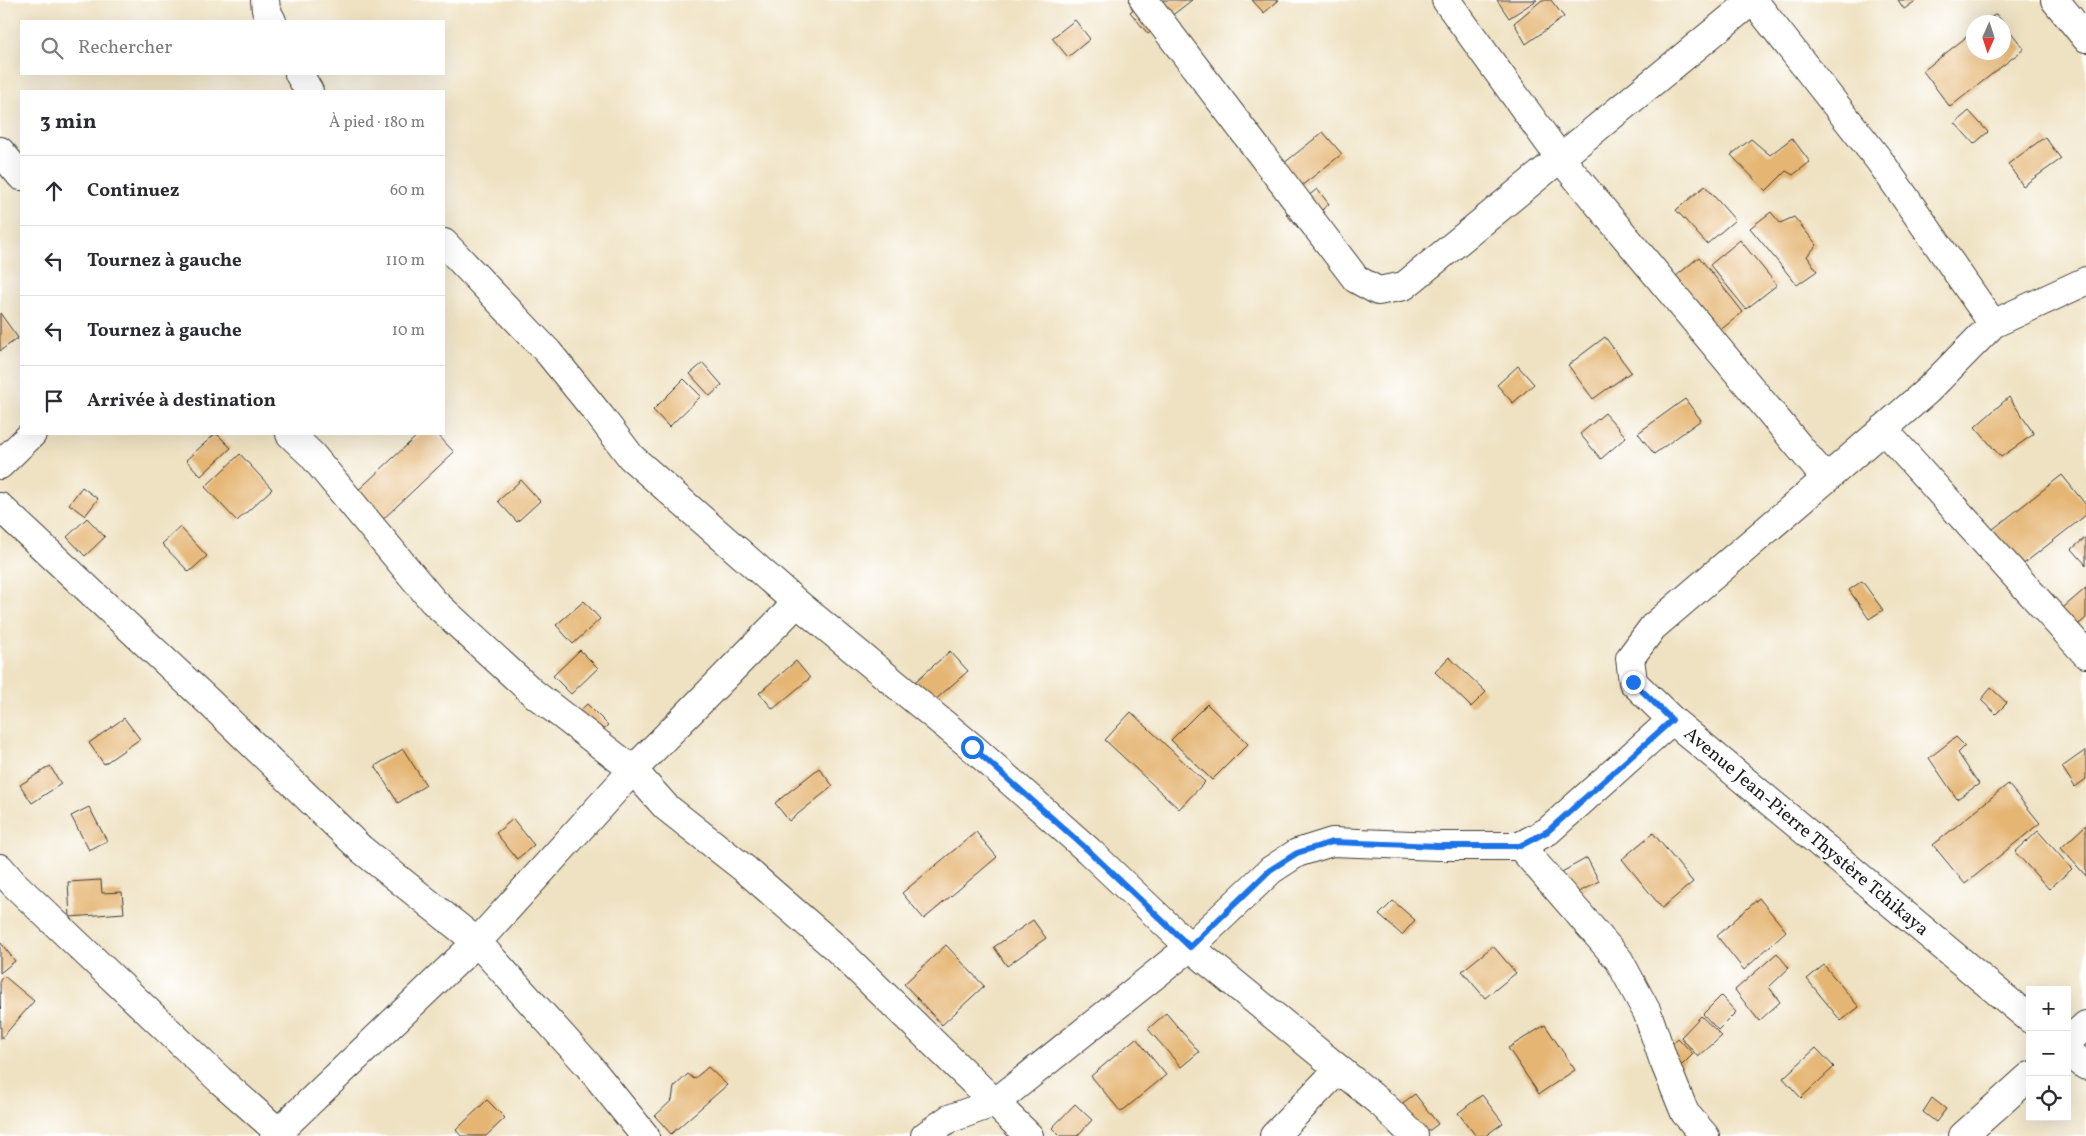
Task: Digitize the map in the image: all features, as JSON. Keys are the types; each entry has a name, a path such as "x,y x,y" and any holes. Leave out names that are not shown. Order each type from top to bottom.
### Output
{"street":[{"path":"265,0 266,10 271,20"},
{"path":"1144,0 1356,279 1378,291 1404,286 1753,0 1879,160 1993,324 2086,281"},
{"path":"1446,0 1560,158 1826,478"},
{"path":"2055,0 2086,38"},
{"path":"300,75 308,90"},
{"path":"0,151 20,175"},
{"path":"445,244 548,352 631,457 797,603 972,747 1089,851 1190,947 1384,1106 1414,1136"},
{"name":"Avenue Jean-Pierre Thystère Tchikaya","path":"1993,324 1927,391 1653,627 1630,658 1633,682 1672,720 2026,1016"},
{"path":"1883,429 2086,654"},
{"path":"0,465 31,435"},
{"path":"291,435 312,456 433,601 532,692 633,770 666,807 746,870 836,948 1029,1136"},
{"path":"0,507 209,702 361,849 477,942 588,1065 645,1136"},
{"path":"0,868 20,890 278,1135 477,942 633,770 797,603"},
{"path":"925,1136 949,1119 996,1102 1190,947 1270,870 1297,853 1332,842 1438,846 1520,846 1548,831 1672,720"},
{"path":"1520,846 1619,960 1647,1012 1663,1059 1685,1113 1705,1136"},
{"path":"2071,1038 2086,1025"},
{"path":"2071,1053 2086,1066"},
{"path":"1274,1136 1338,1070"},
{"path":"1963,1136 2026,1080"}],"building":[{"path":"1145,0 1192,0 1148,34 1130,12"},
{"path":"1252,0 1279,0 1264,13"},
{"path":"1497,0 1537,0 1509,18"},
{"path":"1542,0 1551,0 1564,17 1526,44 1514,23"},
{"path":"1898,0 1917,0 1904,9"},
{"path":"1075,20 1090,39 1068,57 1052,38"},
{"path":"2011,32 2024,49 2011,59"},
{"path":"1966,37 1966,60 2010,60 1950,107 1923,71"},
{"path":"1969,111 1988,132 1974,144 1955,123"},
{"path":"1323,132 1342,154 1296,190 1278,168"},
{"path":"2045,137 2061,159 2023,186 2008,164"},
{"path":"1792,138 1810,162 1793,175 1786,171 1766,191 1731,155 1751,139 1770,155"},
{"path":"1705,186 1735,220 1707,244 1676,210"},
{"path":"1317,189 1329,204 1299,229 1286,214"},
{"path":"1771,212 1780,223 1794,217 1817,245 1807,256 1817,271 1797,285 1750,228"},
{"path":"1740,240 1777,285 1746,309 1710,265"},
{"path":"1699,257 1743,312 1719,331 1675,277"},
{"path":"0,313 18,338 0,351"},
{"path":"1605,337 1631,372 1593,399 1568,365"},
{"path":"703,363 722,385 710,396 690,374"},
{"path":"1518,366 1534,384 1513,403 1497,385"},
{"path":"684,379 701,396 669,427 653,410"},
{"path":"2009,397 2034,434 2001,457 1975,427"},
{"path":"1685,399 1701,420 1654,454 1638,433"},
{"path":"1605,413 1626,437 1601,459 1580,434"},
{"path":"214,435 218,435 231,448 201,476 186,460"},
{"path":"418,435 438,435 454,452 379,523 353,495"},
{"path":"240,454 272,489 237,521 205,487"},
{"path":"2062,475 2086,505 2086,515 2017,569 1988,533"},
{"path":"521,480 540,501 517,522 498,501"},
{"path":"82,487 98,499 85,516 69,504"},
{"path":"87,518 105,537 85,556 67,537"},
{"path":"180,527 207,556 189,572 162,544"},
{"path":"2086,537 2086,565 2072,549"},
{"path":"1862,581 1883,610 1869,619 1849,590"},
{"path":"2086,588 2086,618 2072,630 2057,613"},
{"path":"584,601 600,619 573,644 556,625"},
{"path":"580,650 598,668 571,694 553,676"},
{"path":"950,651 968,671 926,708 908,688"},
{"path":"1449,657 1486,692 1471,707 1435,672"},
{"path":"796,661 810,678 773,709 759,693"},
{"path":"1991,688 2007,703 1996,714 1981,700"},
{"path":"587,704 608,725 595,737 574,716"},
{"path":"1207,704 1248,744 1212,780 1171,740"},
{"path":"1131,712 1205,782 1179,809 1105,740"},
{"path":"124,718 140,739 104,764 89,743"},
{"path":"1956,737 1965,746 1958,753 1979,784 1957,799 1929,758"},
{"path":"403,749 426,785 398,803 375,766"},
{"path":"2086,750 2086,779 2075,787 2062,767"},
{"path":"50,766 61,784 32,803 20,785"},
{"path":"819,768 833,786 789,821 775,803"},
{"path":"2008,784 2040,823 1965,884 1933,845"},
{"path":"89,807 107,841 89,850 71,816"},
{"path":"513,819 534,845 517,859 496,833"},
{"path":"2086,825 2086,876 2061,848"},
{"path":"2038,831 2072,869 2049,889 2015,852"},
{"path":"976,832 997,857 924,919 902,893"},
{"path":"1653,833 1693,882 1662,908 1622,859"},
{"path":"1587,858 1599,881 1554,906 1542,883"},
{"path":"101,880 102,893 122,892 124,913 70,917 68,882"},
{"path":"1759,898 1786,931 1744,970 1717,936"},
{"path":"1393,901 1415,920 1402,935 1379,915"},
{"path":"1033,920 1046,938 1007,966 994,947"},
{"path":"0,942 15,961 0,973"},
{"path":"946,945 984,986 942,1025 904,984"},
{"path":"1493,946 1516,973 1485,998 1462,971"},
{"path":"1777,953 1789,968 1769,987 1780,1002 1759,1021 1735,990"},
{"path":"1824,965 1859,1007 1841,1021 1807,979"},
{"path":"4,976 34,1001 1,1039 0,980"},
{"path":"1721,996 1736,1012 1718,1030 1703,1014"},
{"path":"1166,1013 1199,1052 1181,1067 1148,1029"},
{"path":"1701,1016 1722,1036 1698,1057 1681,1037"},
{"path":"1545,1025 1575,1070 1539,1094 1508,1048"},
{"path":"1136,1038 1166,1075 1121,1112 1091,1076"},
{"path":"1678,1038 1693,1054 1676,1071 1660,1055"},
{"path":"1816,1048 1834,1067 1801,1098 1783,1078"},
{"path":"708,1067 727,1085 671,1134 655,1116 672,1100 674,1087 688,1074 694,1079"},
{"path":"1415,1094 1438,1124 1422,1136 1397,1107"},
{"path":"1482,1095 1503,1123 1485,1136 1476,1136 1458,1113"},
{"path":"1932,1098 1946,1109 1936,1122 1923,1112"},
{"path":"487,1100 505,1118 486,1136 461,1136 456,1130"},
{"path":"1075,1104 1092,1120 1077,1136 1060,1136 1052,1128"}],"route":[{"path":"972,747 1089,851 1190,947 1270,870 1297,853 1332,842 1438,846 1520,846 1548,831 1672,720 1633,682"}]}
